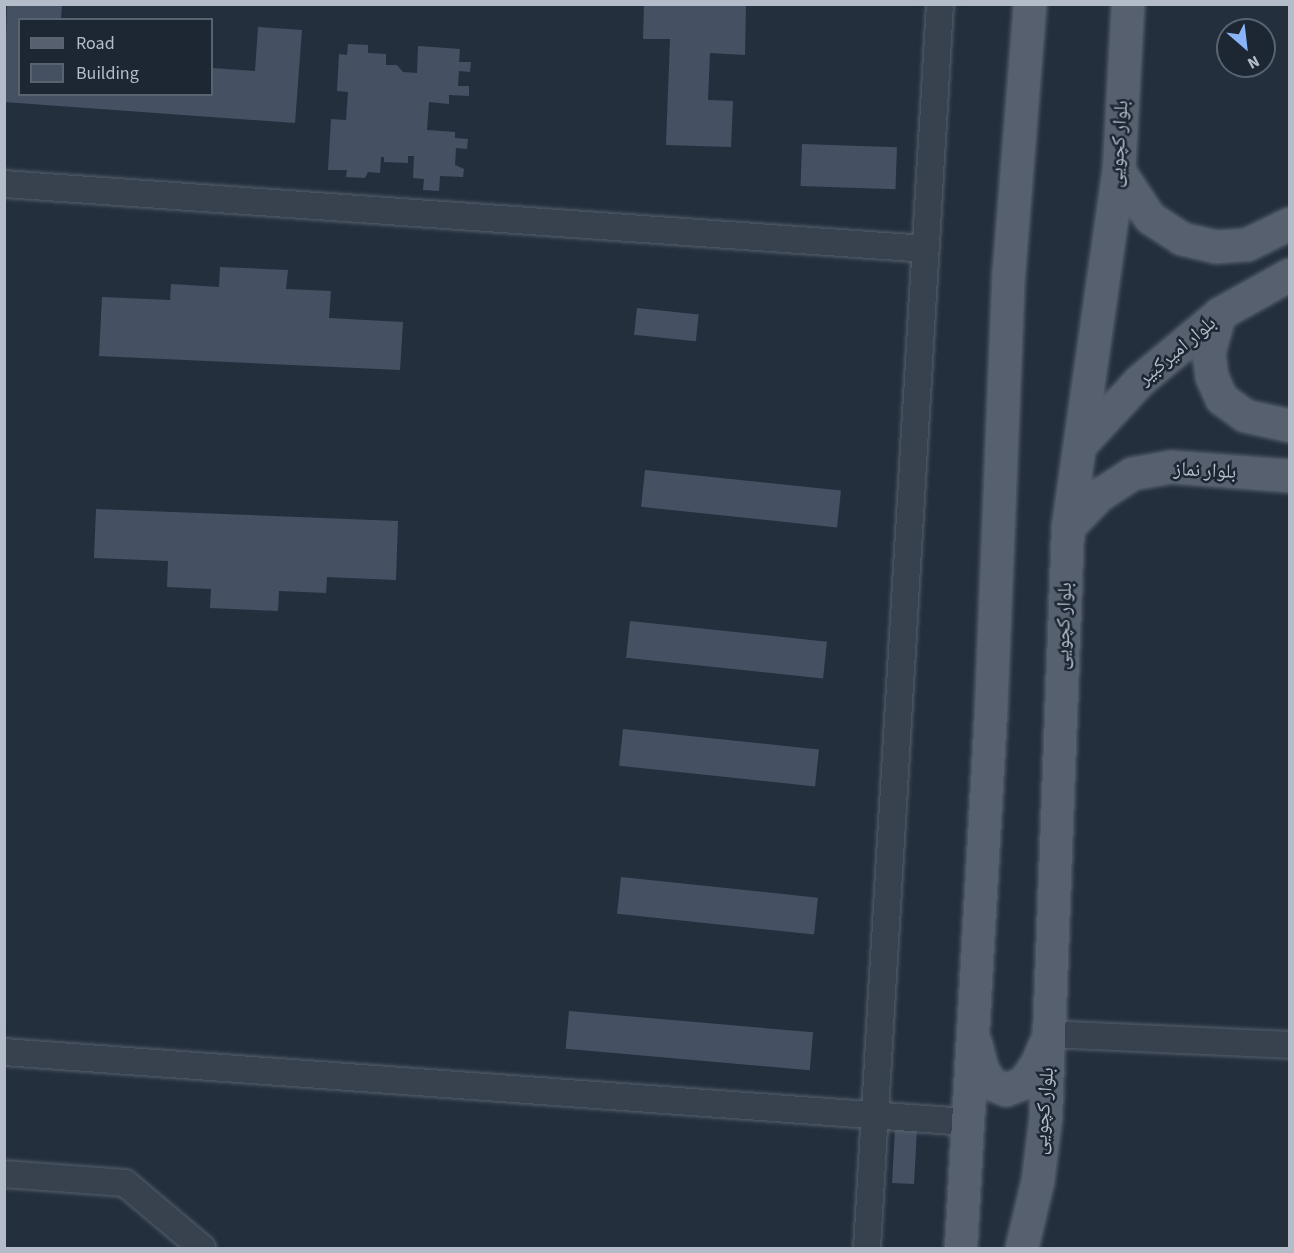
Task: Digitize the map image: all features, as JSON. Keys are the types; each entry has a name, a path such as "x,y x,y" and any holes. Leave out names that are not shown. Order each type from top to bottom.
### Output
{"main road":[{"path":"961,1248 974,1038 1009,272 1030,4"},
{"name":"بلوار کچویی","path":"1022,1248 1038,1181 1046,1117 1068,528 1119,171 1128,4"},
{"path":"1119,171 1150,218 1182,239 1216,247 1247,245 1290,224"},
{"name":"بلوار امیرکبیر","path":"1080,446 1140,381 1220,314 1290,274"},
{"path":"1220,314 1209,353 1212,377 1222,399 1245,416 1289,425"},
{"name":"بلوار نماز","path":"1068,528 1100,495 1132,474 1171,467 1290,476"},
{"path":"974,1038 982,1068 991,1084 1006,1090 1024,1083 1037,1064 1050,1034"}],"lane":[{"path":"867,1248 940,4"},
{"path":"4,184 926,249"},
{"path":"1050,1034 1290,1045"},
{"path":"4,1052 967,1122"},
{"path":"4,1174 125,1184 202,1248"}],"building":[{"path":"7,4 62,5 61,18 18,18 18,96 213,96 213,68 255,71 258,27 302,30 295,123 4,102"},
{"path":"644,4 746,4 745,55 710,53 708,100 733,101 731,147 666,145 670,39 643,39"},
{"path":"348,44 368,45 368,53 386,54 386,65 397,65 403,72 417,73 418,46 460,49 459,62 471,62 470,72 459,71 458,86 469,86 469,96 449,95 449,104 429,102 427,130 455,132 455,138 468,139 467,149 456,148 455,165 464,169 463,177 440,176 439,191 423,190 424,179 413,178 414,156 408,156 408,163 384,162 384,157 381,157 380,173 368,172 365,178 346,177 347,170 328,170 331,119 346,120 348,92 337,91 339,54 347,55"},
{"path":"802,144 897,147 895,189 801,186"},
{"path":"220,267 288,270 286,289 331,291 329,318 403,322 400,370 99,356 102,297 170,300 171,284 219,287"},
{"path":"637,308 699,314 696,341 634,335"},
{"path":"645,470 841,491 837,527 641,507"},
{"path":"96,509 398,521 396,580 327,577 326,593 279,591 278,611 210,608 211,589 167,587 168,561 94,558"},
{"path":"630,621 827,642 823,678 626,658"},
{"path":"623,729 819,750 815,786 619,766"},
{"path":"621,877 818,898 814,934 617,914"},
{"path":"569,1011 813,1032 810,1070 566,1049"},
{"path":"895,1127 917,1128 914,1184 892,1183"}]}
